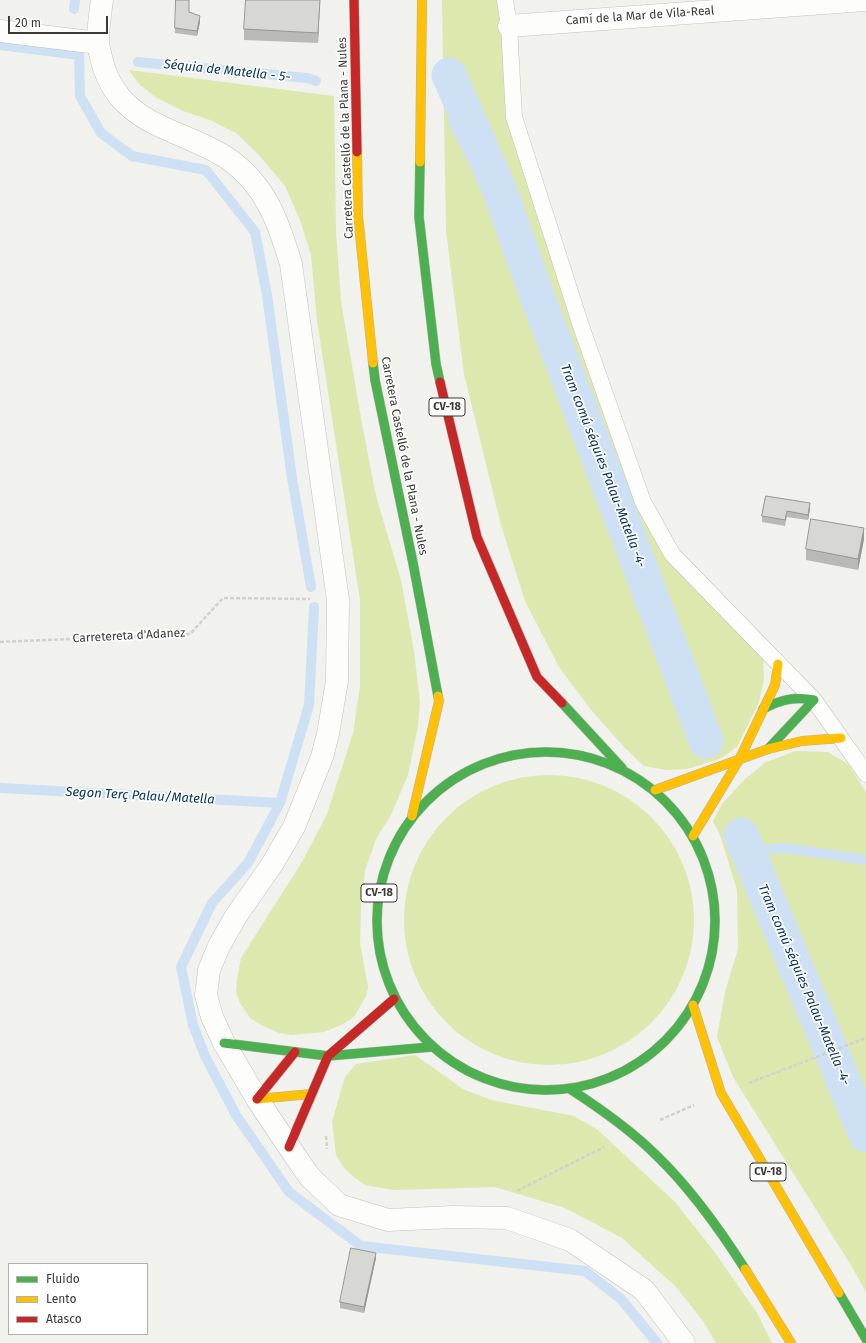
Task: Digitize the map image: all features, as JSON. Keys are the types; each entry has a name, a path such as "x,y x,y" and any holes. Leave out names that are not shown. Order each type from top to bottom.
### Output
{"main road":[{"name":"Carretera Castelló de la Plana - Nules","path":"354,0 358,215 375,380 413,563 438,701 412,816"},
{"name":"CV-18","path":"422,0 419,216 436,364 477,537 537,677 622,768 655,790 676,811 693,836 707,867 713,891 715,921 713,949 706,978 693,1005 677,1028 640,1060 607,1080 570,1089 520,1089 472,1074 431,1047 410,1024 394,999 378,954 376,905 387,858 412,816 454,777 508,755 566,752 622,768"},
{"path":"693,836 739,760 775,685 778,664"},
{"path":"763,709 776,701 789,698 802,697 814,700 768,749"},
{"path":"655,790 768,749 802,741 841,738"},
{"path":"289,1147 328,1056 394,999"},
{"name":"CV-18","path":"693,1005 721,1093 866,1339"},
{"path":"224,1043 328,1056 431,1047"},
{"path":"257,1099 295,1052"},
{"path":"570,1089 632,1133 664,1164 703,1207 791,1343"},
{"path":"257,1099 311,1094"}],"street":[{"path":"102,0 98,43 105,76 124,104 161,127 205,145 228,159 246,174 267,199 281,230 292,264 338,600 338,681 322,757 294,827 271,866 233,922 219,946 209,970 206,995 212,1017 224,1043 257,1099 289,1147 309,1176 340,1205 388,1220 453,1217 507,1218 570,1240 644,1290 684,1343"},
{"name":"Camí de la Mar de Vila-Real","path":"509,26 866,0"},
{"path":"0,31 98,43"}],"lane":[{"path":"505,0 509,26 514,117 581,326 643,502 672,554 814,700 866,774"}],"path":[{"name":"Carretereta d'Adanez","path":"0,642 190,634 222,598 338,600"},
{"path":"825,1054 866,1038"}],"green space":[{"path":"442,0 512,0 517,116 647,501 674,551 762,636 764,679 759,702 737,747 720,759 687,769 666,770 644,766 625,748 592,711 559,667 525,601 501,525 464,374 446,231"},
{"path":"129,70 334,96 336,231 341,301 376,496 401,580 414,651 420,702 418,726 408,775 391,815 376,839 365,870 361,907 360,943 368,987 366,996 354,1017 341,1025 324,1032 292,1035 279,1033 261,1025 250,1018 240,1003 236,992 241,958 302,862 327,814 353,733 360,686 360,600 317,320 311,255 300,220 285,186 258,154 236,133 210,120 183,111 155,97 138,83"},
{"path":"796,751 828,752 848,764 866,792 866,1292 852,1267 733,1077 717,1037 725,992 738,949 737,890 720,835 713,821 722,804 743,781 766,762"},
{"path":"549,775 577,778 604,786 617,792 641,808 661,828 677,852 683,865 691,892 694,920 691,948 683,975 677,988 661,1012 641,1032 617,1048 604,1054 577,1062 549,1065 521,1062 494,1054 481,1048 457,1032 437,1012 421,988 415,975 407,948 404,920 407,892 415,865 421,852 437,828 457,808 481,792 494,786 521,778"},
{"path":"415,1055 463,1089 491,1100 574,1116 598,1130 676,1203 716,1254 757,1313 772,1343 716,1343 703,1321 676,1287 622,1238 565,1208 495,1187 394,1190 365,1185 355,1178 344,1168 336,1155 332,1122 345,1077 356,1064"}],"building":[{"path":"176,0 189,0 189,12 200,16 197,31 175,28"},
{"path":"246,0 320,0 318,33 244,29"},
{"path":"766,496 810,503 808,515 787,511 785,520 762,516"},
{"path":"811,519 864,528 858,559 806,549"},
{"path":"351,1248 376,1253 364,1307 340,1302"}],"waterway":[{"path":"74,9 75,0"},
{"name":"Séquia de Matella - 5-","path":"0,45 79,55"},
{"path":"79,52 80,96 101,133 132,156 206,170 255,232 267,295 292,478 311,587"},
{"name":"Séquia de Matella - 5-","path":"138,62 307,78 316,81"},
{"name":"Tram comú séquies Palau-Matella -4-","path":"449,75 500,191 536,293 706,741"},
{"name":"Séquia de Matella - 5-","path":"453,122 483,180 500,191"},
{"path":"314,607 309,705 280,803 248,863 212,903 181,967 193,1025 205,1056 236,1115 289,1192 361,1246 585,1271 621,1299 657,1343"},
{"name":"Segon Terç Palau/Matella","path":"0,788 280,803"},
{"name":"Tram comú séquies Palau-Matella -4-","path":"741,835 866,1135"},
{"path":"748,851 785,848 866,860"}],"traffic: fast":[{"path":"420,162 419,217 436,364 440,382"},
{"path":"373,363 375,380 413,563 438,696"},
{"path":"763,709 775,703 788,700 800,698 814,700 768,749"},
{"path":"562,703 622,768"},
{"path":"546,752 579,755 611,765 640,780 666,801 687,827 702,856 712,888 715,921 712,954 702,986 687,1015 666,1041 640,1062 611,1077 579,1087 546,1090 513,1087 481,1077 452,1062 426,1041 405,1015 390,986 380,954 377,921 380,888 390,856 405,827 426,801 452,780 481,765 513,755 546,752"},
{"path":"224,1043 328,1056 431,1047"},
{"path":"570,1089 604,1112 647,1146 681,1182 704,1210 745,1269"},
{"path":"839,1293 866,1339"}],"traffic: slow":[{"path":"420,162 422,0"},
{"path":"357,152 358,215 373,363"},
{"path":"693,836 739,760 775,685 778,664"},
{"path":"412,816 439,701 438,696"},
{"path":"655,790 768,749 802,741 841,738"},
{"path":"693,1005 721,1093 839,1293"},
{"path":"257,1099 311,1094"},
{"path":"745,1269 791,1343"}],"traffic: jam":[{"path":"354,0 357,152"},
{"path":"440,382 477,537 537,677 562,703"},
{"path":"289,1147 328,1056 394,999"},
{"path":"257,1099 295,1052"}]}
